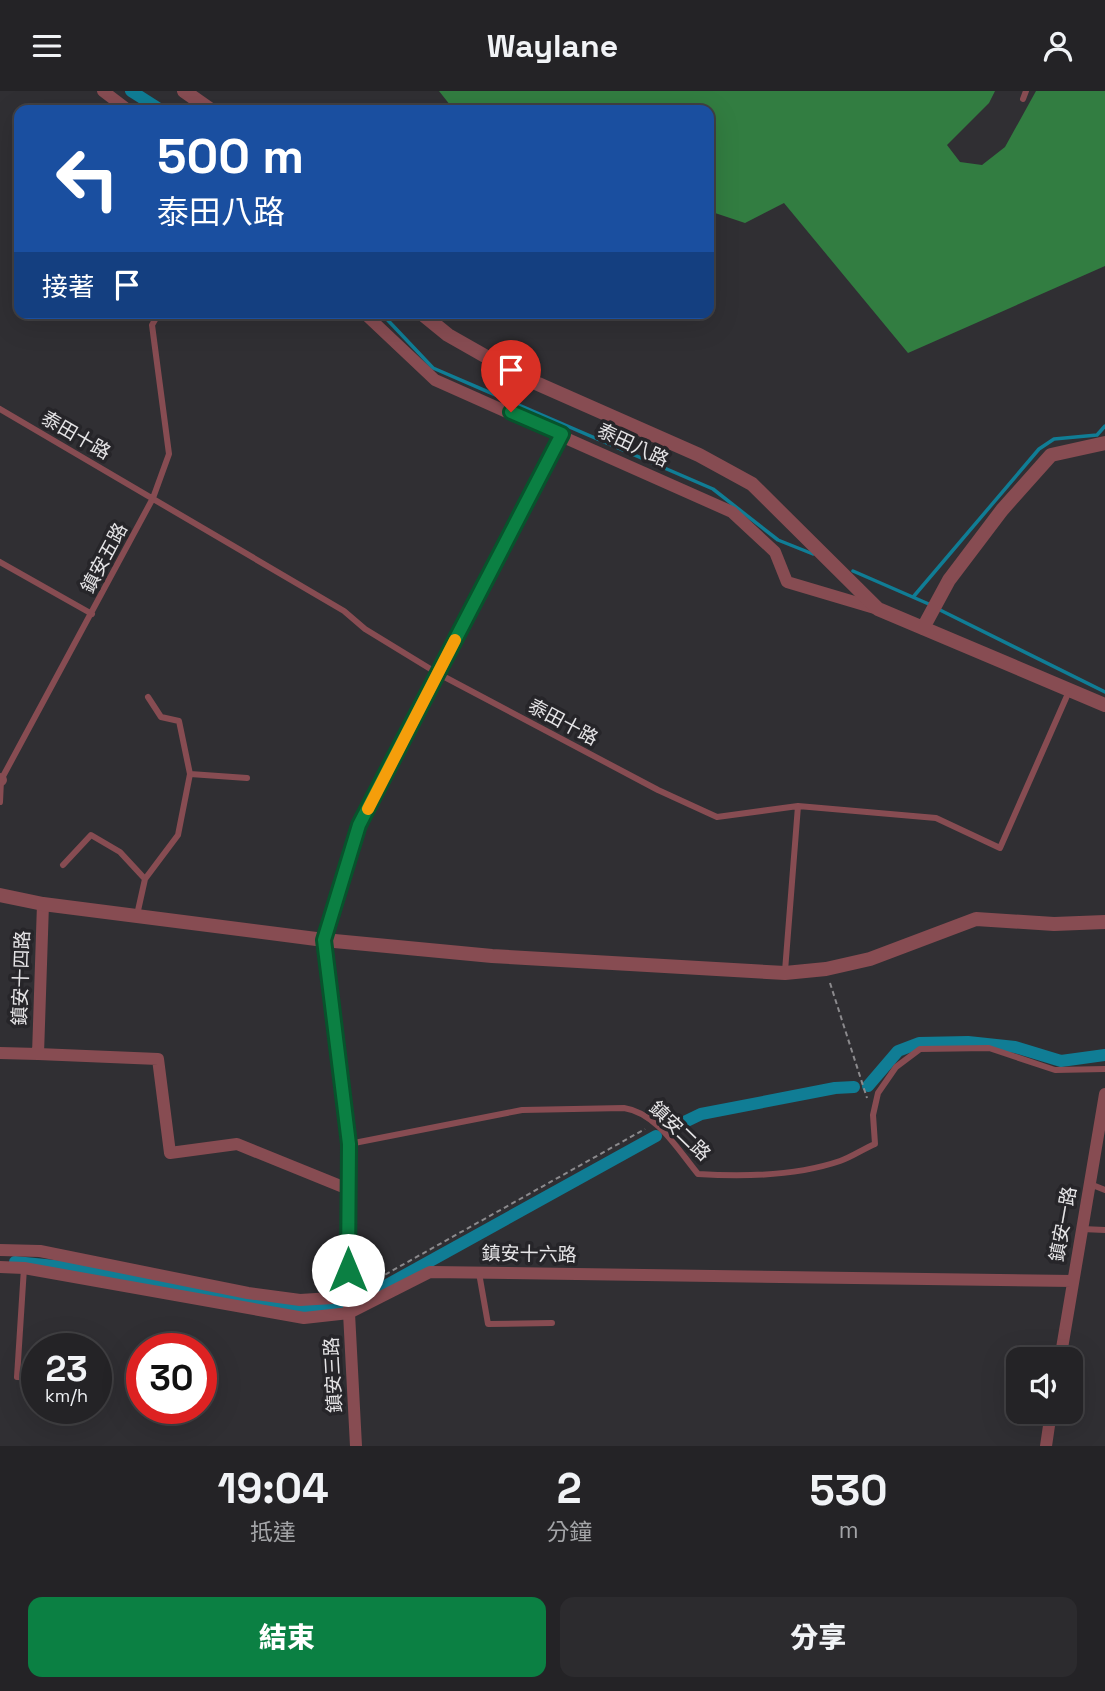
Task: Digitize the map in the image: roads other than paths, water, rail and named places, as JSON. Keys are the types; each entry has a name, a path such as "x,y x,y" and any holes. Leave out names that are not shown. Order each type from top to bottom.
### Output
{"street":[{"path":"103,91 121,105"},
{"path":"184,91 204,105"},
{"name":"泰田八路","path":"370,319 435,380 562,434 732,512 775,552 787,582 878,609"},
{"path":"428,319 448,335 520,376 699,455 752,484 878,609 1071,688 1105,705"},
{"path":"923,628 948,580 1002,510 1052,455 1105,443"},
{"path":"0,895 43,904 324,940 492,956 785,973 826,969 870,959 976,919 1054,924 1105,922"},
{"name":"鎮安十四路","path":"38,1054 43,904"},
{"name":"鎮安三路","path":"324,940 349,1144 349,1313 356,1446"},
{"name":"鎮安十四路","path":"0,1053 158,1059 170,1153 237,1144 348,1189"},
{"name":"鎮安一路","path":"1062,1347 1105,1094"},
{"path":"0,1249 40,1251 248,1293 300,1300 349,1297"},
{"name":"鎮安十六路","path":"0,1268 24,1268 304,1318 349,1313 430,1272 1073,1281"},
{"path":"1046,1446 1049,1424"}],"lane":[{"path":"1023,99 1026,91"},
{"name":"鎮安五路","path":"0,802 1,780 153,498 169,454 152,325 156,319"},
{"name":"泰田十路","path":"0,409 344,611 366,629 438,673 658,790 717,817 797,806 936,818 1000,848 1071,688"},
{"name":"鎮安三路","path":"324,940 359,825 562,434"},
{"path":"0,562 92,614"},
{"path":"137,916 145,879 178,835 190,774 179,721 161,717 148,697"},
{"path":"190,774 247,778"},
{"path":"785,973 797,806"},
{"path":"63,865 91,835 120,852 145,879"},
{"name":"鎮安二路","path":"349,1144 522,1110 624,1108 640,1110 655,1123 698,1174 735,1177 800,1170 842,1161 874,1144 873,1115 878,1093 896,1067 920,1049 989,1048 1055,1070 1105,1069"},
{"path":"1090,1184 1105,1191"},
{"path":"1082,1229 1105,1230"},
{"path":"21,1377 17,1377 24,1268"},
{"path":"480,1273 488,1324 552,1322"}],"waterway":[{"path":"131,91 153,105"},
{"path":"387,319 433,368 713,489 778,540 813,554"},
{"path":"914,596 1039,449 1054,439 1097,435 1105,426"},
{"path":"853,571 931,605"},
{"path":"938,609 1105,692"},
{"path":"868,1086 898,1051 919,1043 968,1042 1015,1047 1061,1061 1105,1055"},
{"path":"672,1128 701,1114 835,1088 854,1087"},
{"path":"358,1301 656,1136"},
{"path":"15,1262 75,1268 284,1308 315,1310 346,1304"}]}
